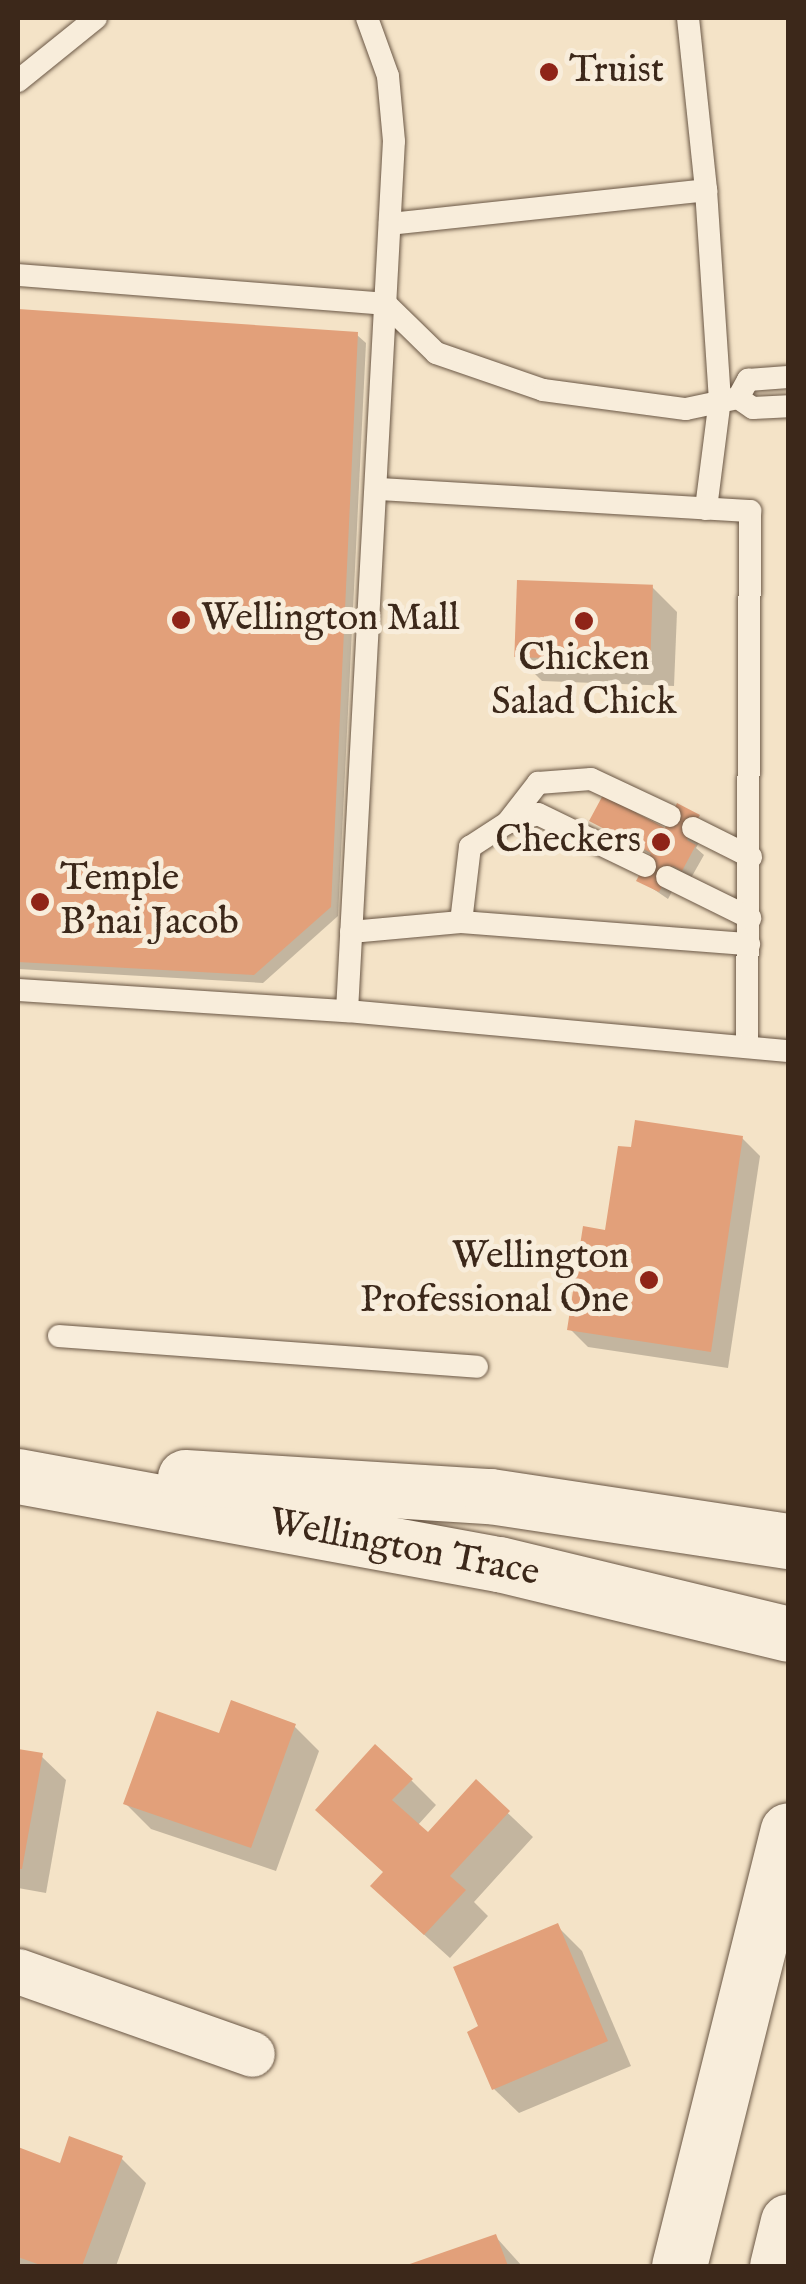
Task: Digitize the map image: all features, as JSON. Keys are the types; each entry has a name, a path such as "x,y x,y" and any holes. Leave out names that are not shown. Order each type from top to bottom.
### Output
{"street":[{"name":"Wellington Trace","path":"18,1466 490,1496 788,1541"},
{"name":"Wellington Trace","path":"18,1476 499,1564 788,1634"},
{"path":"679,2266 788,1830"},
{"path":"18,1971 252,2054"},
{"path":"778,2266 788,2221"}],"lane":[{"path":"18,82 96,18"},
{"path":"346,1011 378,489 394,140 388,76 366,18"},
{"path":"688,18 729,398 706,510"},
{"path":"390,224 706,190"},
{"path":"18,275 386,304 436,353 543,390 686,409 729,398 748,380 788,377"},
{"path":"729,398 752,408 788,406"},
{"path":"378,489 750,511 747,1046"},
{"path":"461,922 470,847 507,822 538,784 591,779 670,816"},
{"path":"507,822 538,814 645,866"},
{"path":"693,828 751,858"},
{"path":"667,877 750,918"},
{"path":"351,932 461,922 749,944"},
{"path":"18,990 346,1011 788,1050"},
{"path":"59,1336 477,1367"}],"building":[{"name":"Wellington Mall","path":"18,309 358,332 331,907 254,975 18,962"},
{"name":"Chicken Salad Chick","path":"517,580 653,585 650,662 514,657"},
{"name":"Checkers","path":"603,795 665,828 677,803 700,815 687,840 696,845 682,871 673,866 659,892 636,881 651,853 589,821"},
{"name":"Wellington Professional One","path":"635,1120 743,1136 711,1352 567,1330 583,1226 605,1230 618,1146 631,1147"},
{"path":"231,1700 296,1724 251,1848 123,1804 157,1711 219,1733"},
{"path":"375,1744 413,1779 392,1800 428,1832 476,1779 510,1811 450,1876 466,1890 424,1935 370,1886 383,1872 315,1810"},
{"path":"18,1749 43,1753 22,1869 18,1869"},
{"path":"558,1923 608,2041 492,2090 467,2032 478,2026 453,1967"},
{"path":"69,2136 123,2156 82,2266 43,2266 18,2257 18,2147 60,2163"},
{"path":"496,2234 508,2266 404,2266"}],"place":[{"name":"Truist","path":"549,72"},
{"name":"Wellington Mall","path":"181,620"},
{"name":"Chicken Salad Chick","path":"584,621"},
{"name":"Checkers","path":"661,842"},
{"name":"Temple B'nai Jacob","path":"40,902"},
{"name":"Wellington Professional One","path":"649,1280"}]}
